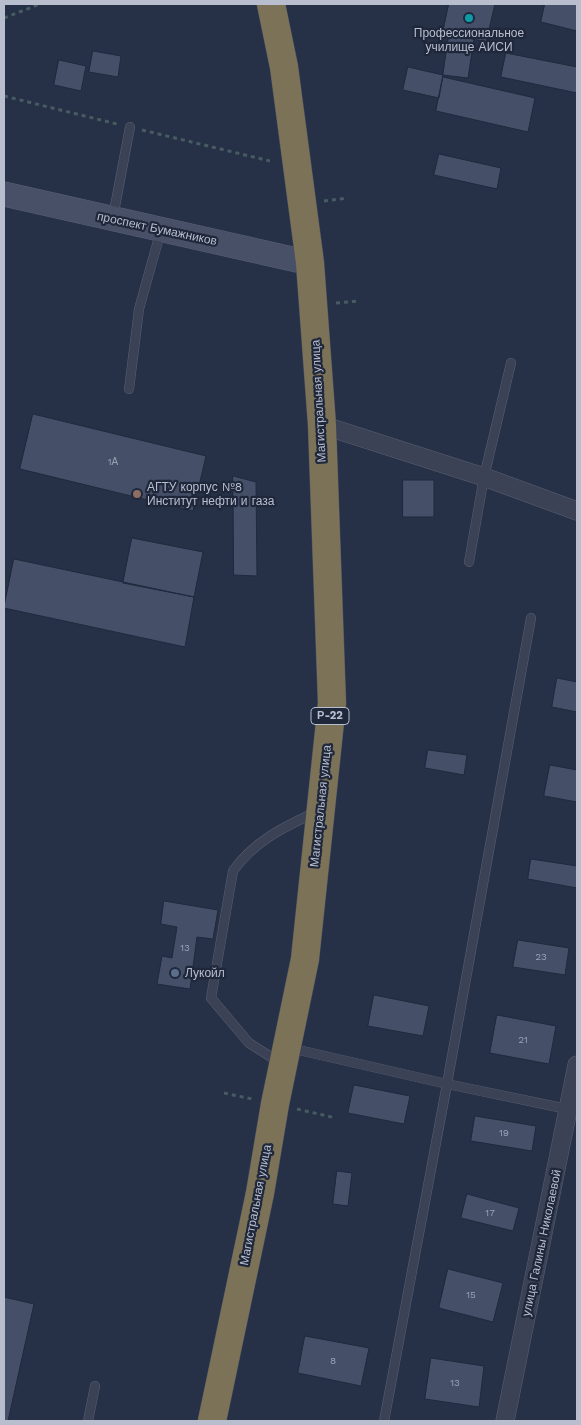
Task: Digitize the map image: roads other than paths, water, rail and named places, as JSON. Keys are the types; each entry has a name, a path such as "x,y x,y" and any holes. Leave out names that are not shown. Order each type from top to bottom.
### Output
{"highway":[{"name":"Магистральная улица","path":"212,1421 260,1193 305,959 332,703 322,425 310,263 284,67 271,4"}],"street":[{"name":"проспект Бумажников","path":"4,194 310,263"},
{"path":"322,425 484,477 577,511"},
{"name":"улица Галины Николаевой","path":"505,1421 573,1110 577,1065"}],"lane":[{"path":"112,219 130,127"},
{"path":"129,389 139,309 161,229"},
{"path":"469,562 484,477 511,363"},
{"path":"384,1421 531,618"},
{"path":"321,809 279,829 243,856 233,871 212,998 248,1043 285,1056 447,1084 573,1110"},
{"path":"88,1421 95,1386"}],"place":[{"name":"Профессиональное училище АИСИ","path":"469,18"},
{"name":"АГТУ корпус №8 Институт нефти и газа","path":"137,494"},
{"name":"Лукойл","path":"175,973"}]}
